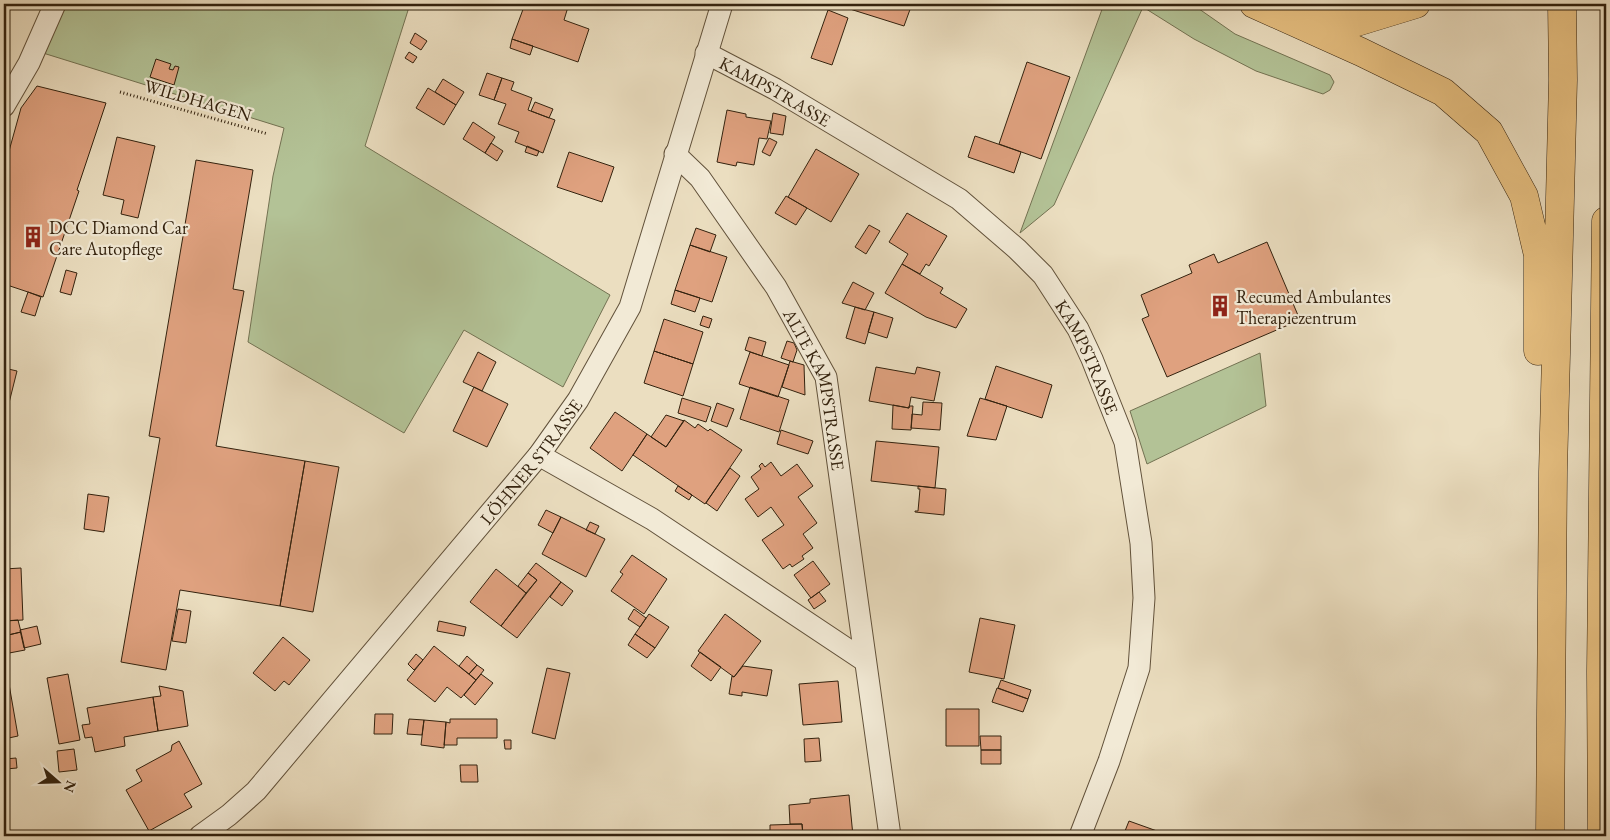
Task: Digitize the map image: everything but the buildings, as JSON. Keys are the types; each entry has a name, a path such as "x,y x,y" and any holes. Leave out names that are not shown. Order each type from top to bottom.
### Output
{"highway":[{"path":"1256,4 1317,19 1357,22 1416,4"},
{"path":"1256,4 1443,92 1489,132 1524,196 1538,255 1538,440 1553,472"},
{"path":"1550,836 1553,472 1563,80 1562,4"},
{"path":"1602,836 1601,672 1606,221"}],"street":[{"path":"4,106 29,63 55,4"},
{"name":"LÖHNER STRASSE","path":"200,836 229,815 256,791 539,455 578,400 630,307 722,4"},
{"name":"KAMPSTRASSE","path":"706,53 775,89 960,199 1017,249 1043,276 1082,337 1125,442 1141,543 1144,598 1139,668 1109,761 1080,836"},
{"name":"ALTE KAMPSTRASSE","path":"676,154 700,178 776,287 826,377 890,836"},
{"path":"539,455 652,520 865,661"}],"path":[{"name":"WILDHAGEN","path":"120,92 268,134"}],"green space":[{"path":"67,4 410,4 365,146 610,295 563,387 464,330 404,433 248,342 273,176 284,128 43,53"},
{"path":"1104,4 1192,4 1235,34 1330,75 1334,82 1330,90 1323,94 1256,71 1194,39 1143,7 1054,205 1020,233"},
{"path":"1260,353 1266,406 1147,464 1130,411"}],"place":[{"name":"DCC Diamond Car Care Autopflege","path":"33,237"},
{"name":"Recumed Ambulantes Therapiezentrum","path":"1220,306"}]}
